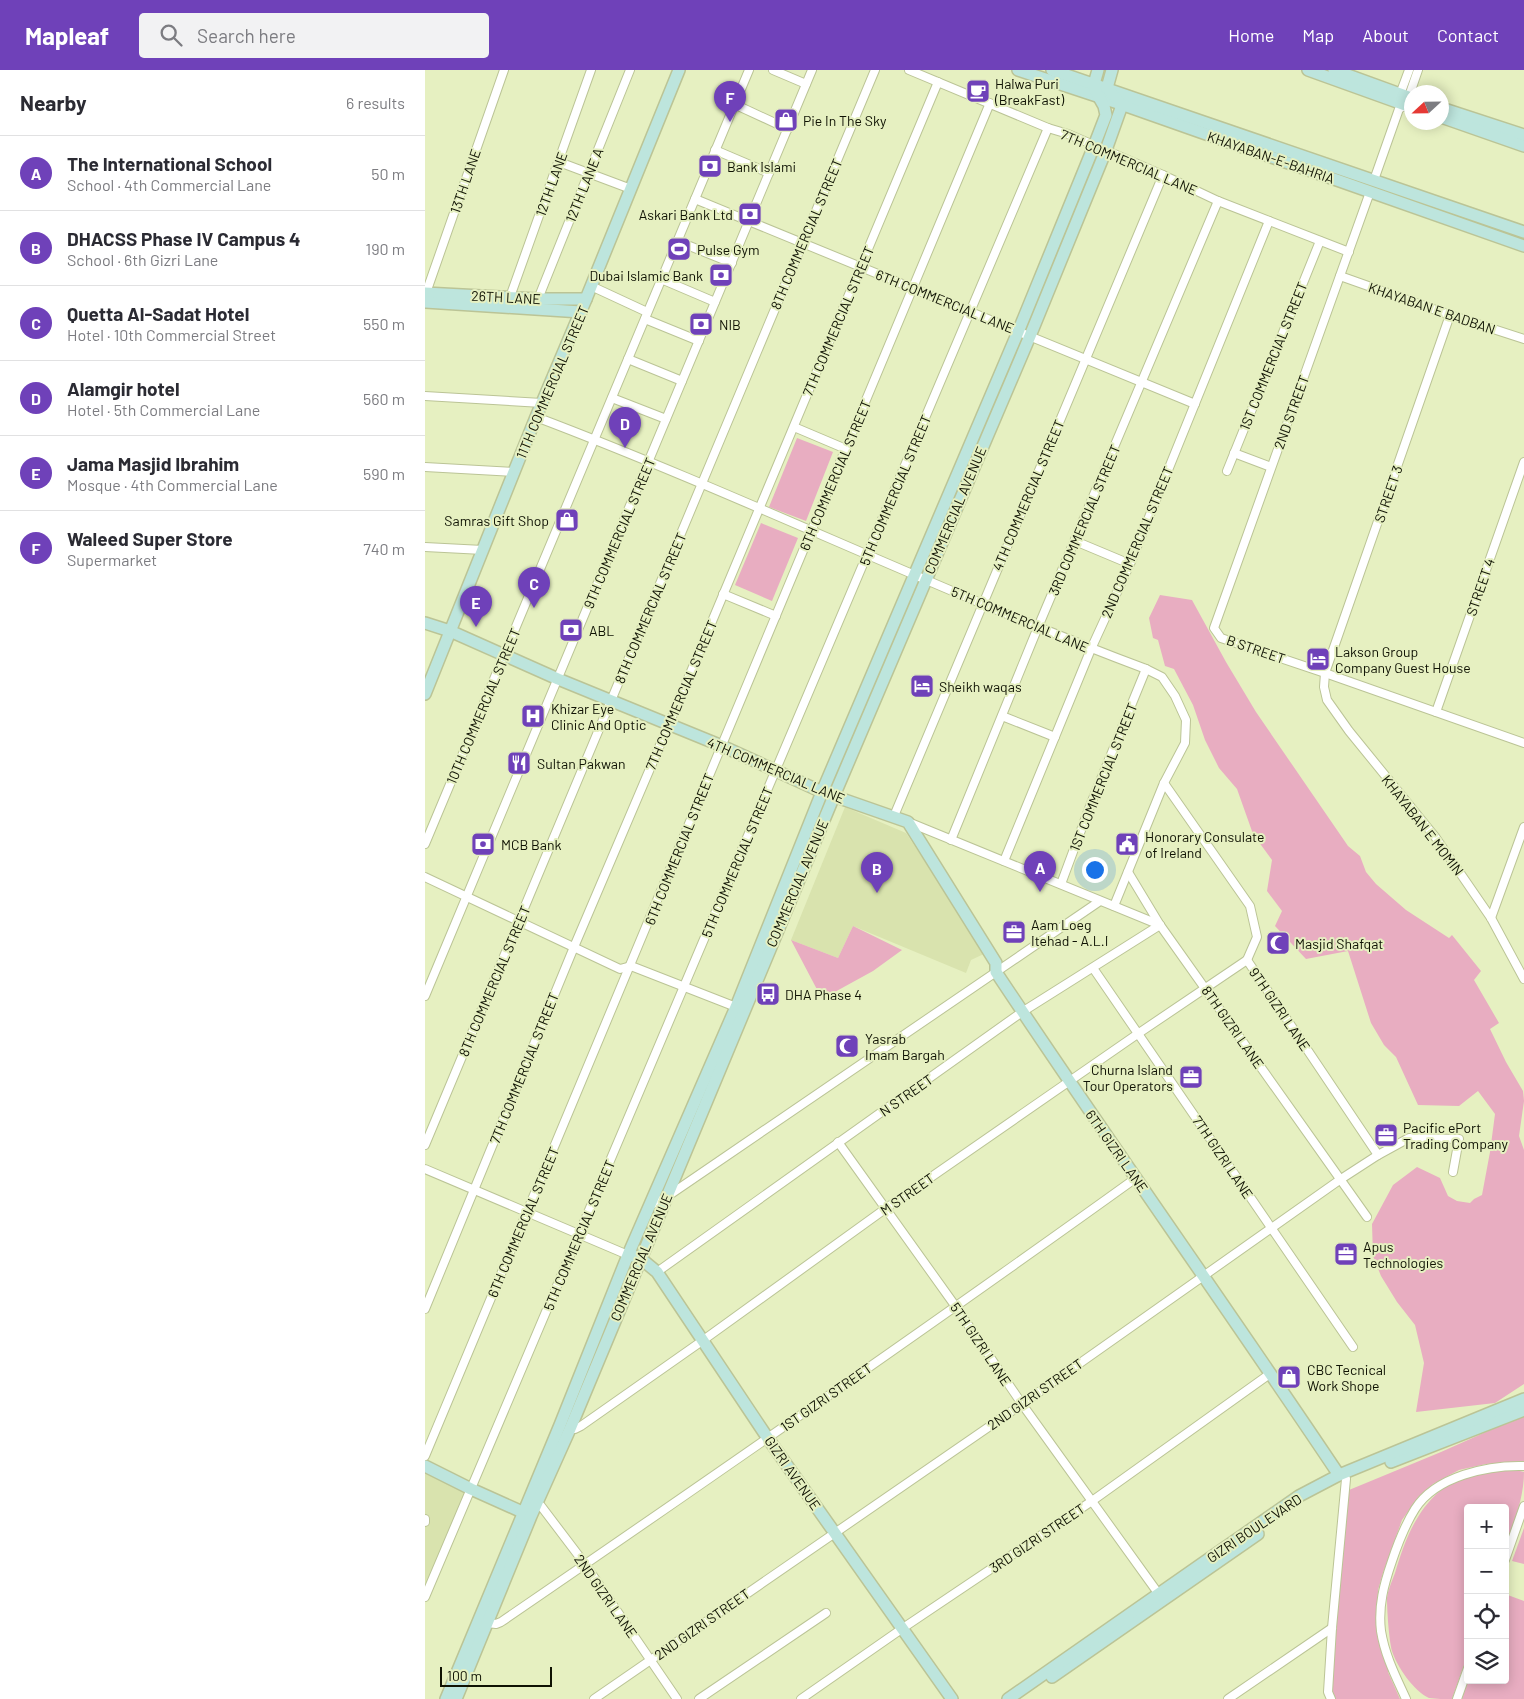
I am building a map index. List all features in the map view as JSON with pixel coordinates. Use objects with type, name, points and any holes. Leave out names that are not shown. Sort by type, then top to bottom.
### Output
[{"type":"main road","name":"11TH COMMERCIAL STREET","points":[[425,694],[429,678],[450,631],[679,70]]},
{"type":"main road","name":"KHAYABAN-E-BAHRIA","points":[[1018,70],[1121,104],[1374,180],[1524,232]]},
{"type":"main road","name":"KHAYABAN-E-BAHRIA","points":[[1052,70],[1107,88],[1370,192],[1524,246]]},
{"type":"main road","points":[[1076,78],[1097,70]]},
{"type":"main road","points":[[1094,84],[1097,70]]},
{"type":"main road","points":[[1112,70],[1107,88],[1121,104]]},
{"type":"main road","points":[[1308,70],[1322,72],[1404,102]]},
{"type":"main road","points":[[1334,70],[1404,102]]},
{"type":"main road","name":"COMMERCIAL AVENUE","points":[[533,1501],[634,1257],[665,1198],[926,580],[1024,334],[1106,115],[1094,84]]},
{"type":"main road","name":"COMMERCIAL AVENUE","points":[[446,1699],[527,1513],[570,1429],[634,1257],[651,1205],[736,1007],[822,792],[914,576],[1105,150],[1121,109],[1121,104]]},
{"type":"main road","points":[[1449,111],[1522,137]]},
{"type":"main road","points":[[1449,119],[1522,137]]},
{"type":"main road","name":"26TH LANE","points":[[425,296],[586,299]]},
{"type":"main road","points":[[425,296],[581,312]]},
{"type":"main road","name":"4TH COMMERCIAL LANE","points":[[425,623],[450,631],[558,679],[722,746],[822,792],[908,822]]},
{"type":"main road","name":"6TH GIZRI LANE","points":[[908,822],[996,963],[996,972],[1022,1012],[1342,1477]]},
{"type":"main road","name":"GIZRI AVENUE","points":[[634,1257],[657,1272],[767,1437],[952,1699]]},
{"type":"main road","name":"GIZRI BOULEVARD","points":[[1008,1699],[1299,1496],[1524,1399]]},
{"type":"main road","name":"GIZRI BOULEVARD","points":[[1021,1699],[1342,1477],[1524,1410]]},
{"type":"main road","points":[[425,1466],[471,1489],[527,1513]]},
{"type":"main road","name":"COMMERCIAL AVENUE","points":[[456,1699],[487,1623],[527,1513]]},
{"type":"street","name":"13TH LANE","points":[[425,296],[503,70]]},
{"type":"street","name":"12TH LANE","points":[[510,297],[591,70]]},
{"type":"street","name":"12TH LANE A","points":[[538,299],[630,70]]},
{"type":"street","name":"10TH COMMERCIAL STREET","points":[[425,844],[749,70]]},
{"type":"street","points":[[773,70],[807,84]]},
{"type":"street","name":"9TH COMMERCIAL STREET","points":[[425,996],[812,70]]},
{"type":"street","name":"8TH COMMERCIAL STREET","points":[[425,1145],[875,70]]},
{"type":"street","name":"7TH COMMERCIAL LANE","points":[[909,70],[1105,150],[1218,201],[1349,252]]},
{"type":"street","points":[[1407,85],[1409,70]]},
{"type":"street","points":[[1412,85],[1418,70]]},
{"type":"street","name":"7TH COMMERCIAL STREET","points":[[425,1309],[574,947],[938,82]]},
{"type":"street","name":"6TH COMMERCIAL STREET","points":[[425,1456],[991,102]]},
{"type":"street","points":[[734,104],[787,128]]},
{"type":"street","points":[[1374,180],[1404,105]]},
{"type":"street","name":"5TH COMMERCIAL STREET","points":[[425,1597],[1049,128]]},
{"type":"street","points":[[715,150],[769,173]]},
{"type":"street","points":[[559,162],[631,189]]},
{"type":"street","name":"4TH COMMERCIAL STREET","points":[[894,816],[1163,175]]},
{"type":"street","name":"2ND STREET","points":[[1216,632],[1215,622],[1370,192]]},
{"type":"street","name":"6TH COMMERCIAL LANE","points":[[695,199],[1195,404]]},
{"type":"street","name":"3RD COMMERCIAL STREET","points":[[951,840],[1038,627],[1218,201]]},
{"type":"street","name":"2ND COMMERCIAL STREET","points":[[1004,861],[1091,649],[1129,564],[1269,221]]},
{"type":"street","points":[[677,241],[731,263]]},
{"type":"street","name":"1ST COMMERCIAL STREET","points":[[1227,471],[1320,241]]},
{"type":"street","name":"KHAYABAN E BADBAN","points":[[1340,276],[1524,339]]},
{"type":"street","points":[[661,279],[715,302]]},
{"type":"street","points":[[591,286],[646,316],[699,341]]},
{"type":"street","name":"STREET 3","points":[[1325,673],[1450,315]]},
{"type":"street","points":[[628,359],[682,381]]},
{"type":"street","points":[[425,396],[542,403]]},
{"type":"street","points":[[612,398],[666,419]]},
{"type":"street","name":"5TH COMMERCIAL LANE","points":[[536,417],[702,483],[914,576],[1162,677],[1175,696],[1186,720],[1185,743],[1164,783],[1114,906]]},
{"type":"street","points":[[794,427],[846,449]]},
{"type":"street","points":[[1234,453],[1271,467]]},
{"type":"street","name":"STREET 4","points":[[1436,712],[1524,462]]},
{"type":"street","points":[[425,467],[514,472]]},
{"type":"street","points":[[1075,541],[1129,564]]},
{"type":"street","points":[[425,547],[483,550]]},
{"type":"street","points":[[723,594],[776,616]]},
{"type":"street","name":"B STREET","points":[[1216,632],[1221,638],[1436,712]]},
{"type":"street","name":"1ST COMMERCIAL STREET","points":[[1061,884],[1090,806],[1146,669]]},
{"type":"street","name":"KHAYABAN E MOMIN","points":[[1325,673],[1324,687],[1327,700],[1349,731],[1436,838],[1491,918],[1524,979]]},
{"type":"street","points":[[1436,712],[1524,743]]},
{"type":"street","points":[[1002,716],[1055,737]]},
{"type":"street","name":"9TH GIZRI LANE","points":[[1164,783],[1250,906],[1257,937],[1247,960],[1378,1155]]},
{"type":"street","name":"4TH COMMERCIAL LANE","points":[[908,822],[1161,925]]},
{"type":"street","points":[[1491,918],[1524,827]]},
{"type":"street","name":"8TH GIZRI LANE","points":[[1128,872],[1161,925],[1206,990],[1367,1216]]},
{"type":"street","points":[[425,877],[620,969],[631,966],[736,1007]]},
{"type":"street","points":[[651,1205],[665,1198],[1100,900]]},
{"type":"street","name":"N STREET","points":[[657,1272],[1022,1012],[1161,925]]},
{"type":"street","name":"M STREET","points":[[570,1429],[581,1426],[702,1342],[885,1209],[1247,960]]},
{"type":"street","name":"7TH GIZRI LANE","points":[[1093,968],[1353,1347]]},
{"type":"street","name":"2ND GIZRI STREET","points":[[594,1699],[1022,1404],[1341,1179],[1378,1155],[1409,1138],[1459,1139],[1453,1172]]},
{"type":"street","name":"5TH GIZRI LANE","points":[[838,1142],[956,1307],[1022,1404],[1158,1593]]},
{"type":"street","points":[[425,1169],[634,1257]]},
{"type":"street","name":"1ST GIZRI STREET","points":[[487,1623],[496,1624],[501,1622],[956,1307],[1136,1178]]},
{"type":"street","name":"3RD GIZRI STREET","points":[[801,1699],[1092,1501],[1271,1373]]},
{"type":"street","points":[[1413,1699],[1405,1696],[1389,1664],[1381,1632],[1380,1602],[1400,1539],[1415,1509],[1425,1496],[1457,1477],[1488,1468],[1524,1466]]},
{"type":"street","points":[[1331,1699],[1328,1692],[1342,1477]]},
{"type":"street","name":"2ND GIZRI LANE","points":[[533,1501],[541,1506],[585,1564],[677,1699]]},
{"type":"street","points":[[1509,1549],[1524,1506]]},
{"type":"street","points":[[699,1699],[827,1613]]},
{"type":"street","points":[[1228,1699],[1332,1628]]},
{"type":"street","points":[[1457,1699],[1464,1679]]},
{"type":"shaded area","points":[[797,438],[833,452],[806,521],[769,507]]},
{"type":"shaded area","points":[[761,523],[798,538],[772,601],[735,585]]},
{"type":"shaded area","points":[[1160,595],[1192,600],[1256,712],[1348,846],[1360,856],[1366,872],[1376,884],[1406,910],[1449,938],[1452,935],[1481,971],[1474,980],[1499,1023],[1490,1029],[1523,1091],[1524,1101],[1519,1136],[1524,1150],[1524,1384],[1495,1403],[1416,1412],[1424,1363],[1415,1325],[1397,1302],[1381,1276],[1373,1256],[1372,1224],[1393,1185],[1417,1167],[1440,1178],[1448,1196],[1457,1201],[1470,1203],[1482,1195],[1495,1114],[1478,1091],[1459,1106],[1418,1105],[1396,1057],[1384,1045],[1371,1023],[1348,951],[1306,959],[1275,926],[1282,911],[1267,891],[1272,860],[1253,834],[1237,789],[1219,768],[1205,740],[1193,705],[1174,669],[1165,666],[1158,640],[1153,638],[1149,618]]},
{"type":"shaded area","points":[[845,807],[906,833],[986,953],[971,960],[966,973],[853,926],[838,958],[791,940]]},
{"type":"shaded area","points":[[853,926],[902,950],[873,971],[822,999],[791,940],[838,958]]},
{"type":"shaded area","points":[[1524,1415],[1524,1462],[1486,1464],[1459,1470],[1433,1484],[1419,1496],[1402,1520],[1378,1590],[1377,1629],[1380,1632],[1392,1670],[1388,1672],[1400,1699],[1335,1699],[1332,1691],[1335,1615],[1349,1490]]},
{"type":"shaded area","points":[[1516,1470],[1524,1472],[1520,1504],[1509,1541],[1509,1504],[1464,1504],[1464,1665],[1452,1699],[1429,1698],[1423,1695],[1407,1678],[1392,1651],[1388,1625],[1387,1598],[1389,1589],[1411,1529],[1431,1499],[1448,1485],[1466,1477]]},
{"type":"shaded area","points":[[425,1472],[469,1491],[425,1590]]},
{"type":"shaded area","points":[[1524,1528],[1524,1564],[1512,1561]]},
{"type":"shaded area","points":[[1509,1595],[1524,1601],[1524,1699],[1462,1699],[1467,1684],[1509,1684]]},
{"type":"place","name":"Halwa Puri (BreakFast)","points":[[978,91]]},
{"type":"place","name":"Pie In The Sky","points":[[786,120]]},
{"type":"place","name":"Waleed Super Store","points":[[730,122]]},
{"type":"place","name":"Bank Islami","points":[[710,166]]},
{"type":"place","name":"Askari Bank Ltd","points":[[750,214]]},
{"type":"place","name":"Pulse Gym","points":[[679,249]]},
{"type":"place","name":"Dubai Islamic Bank","points":[[721,275]]},
{"type":"place","name":"NIB","points":[[701,324]]},
{"type":"place","name":"Alamgir hotel","points":[[625,448]]},
{"type":"place","name":"Samras Gift Shop","points":[[567,520]]},
{"type":"place","name":"Quetta Al-Sadat Hotel","points":[[534,608]]},
{"type":"place","name":"Jama Masjid Ibrahim","points":[[476,627]]},
{"type":"place","name":"ABL","points":[[571,630]]},
{"type":"place","name":"Lakson Group Company Guest House","points":[[1318,659]]},
{"type":"place","name":"Sheikh waqas","points":[[922,686]]},
{"type":"place","name":"Khizar Eye Clinic And Optic","points":[[533,716]]},
{"type":"place","name":"Sultan Pakwan","points":[[519,763]]},
{"type":"place","name":"MCB Bank","points":[[483,844]]},
{"type":"place","name":"Honorary Consulate of Ireland","points":[[1127,844]]},
{"type":"place","name":"The International School","points":[[1040,892]]},
{"type":"place","name":"DHACSS Phase IV Campus 4","points":[[877,893]]},
{"type":"place","name":"Aam Loeg Itehad - A.L.I","points":[[1014,932]]},
{"type":"place","name":"Masjid Shafqat","points":[[1278,943]]},
{"type":"place","name":"DHA Phase 4","points":[[768,994]]},
{"type":"place","name":"Yasrab Imam Bargah","points":[[847,1046]]},
{"type":"place","name":"Churna Island Tour Operators","points":[[1191,1077]]},
{"type":"place","name":"Pacific ePort Trading Company","points":[[1386,1135]]},
{"type":"place","name":"Apus Technologies","points":[[1346,1254]]},
{"type":"place","name":"CBC Tecnical Work Shope","points":[[1289,1377]]}]
